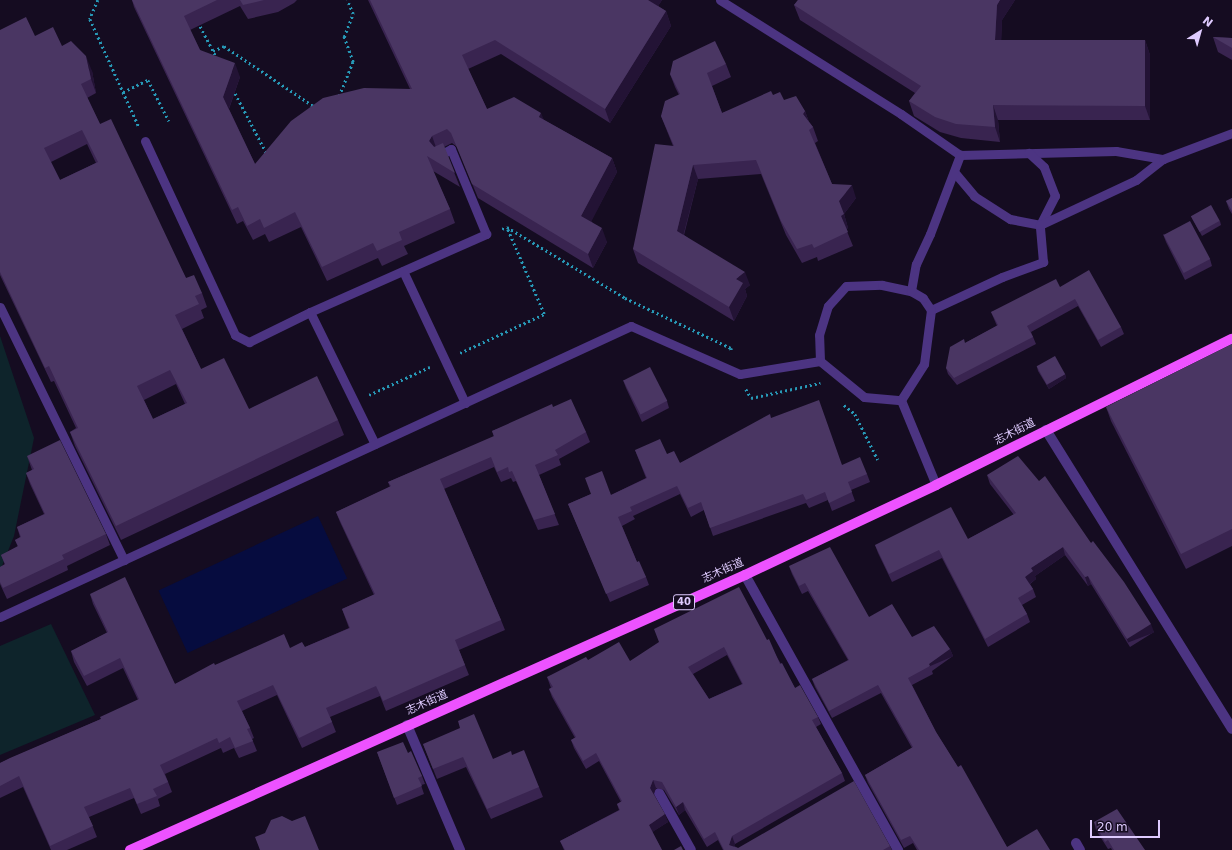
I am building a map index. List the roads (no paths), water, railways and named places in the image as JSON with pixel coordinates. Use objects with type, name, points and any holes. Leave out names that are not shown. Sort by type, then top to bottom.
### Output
[{"type":"main road","name":"志木街道","points":[[130,850],[745,575],[936,485],[1232,339]]},
{"type":"street","points":[[1046,430],[1232,730]]},
{"type":"street","points":[[745,575],[855,783],[898,850]]},
{"type":"street","points":[[407,725],[460,850]]},
{"type":"street","points":[[659,794],[691,850]]},
{"type":"lane","points":[[720,0],[901,114],[960,155],[1116,151],[1163,160]]},
{"type":"lane","points":[[955,173],[974,196],[1010,219],[1040,225],[1136,180],[1163,160],[1232,133]]},
{"type":"lane","points":[[145,141],[234,335],[249,342],[310,312],[486,234],[451,149],[440,155]]},
{"type":"lane","points":[[931,310],[1002,277],[1043,262],[1040,225],[1055,196],[1044,167],[1029,153]]},
{"type":"lane","points":[[911,291],[916,264],[955,173],[960,155]]},
{"type":"lane","points":[[403,271],[465,403]]},
{"type":"lane","points":[[882,285],[911,291],[923,298],[931,310],[924,364],[900,400],[864,397],[820,361],[819,335],[828,306],[846,286],[882,285]]},
{"type":"lane","points":[[0,307],[124,560]]},
{"type":"lane","points":[[310,312],[375,444]]},
{"type":"lane","points":[[0,617],[631,326],[740,374],[820,361]]},
{"type":"lane","points":[[900,400],[936,485]]}]
